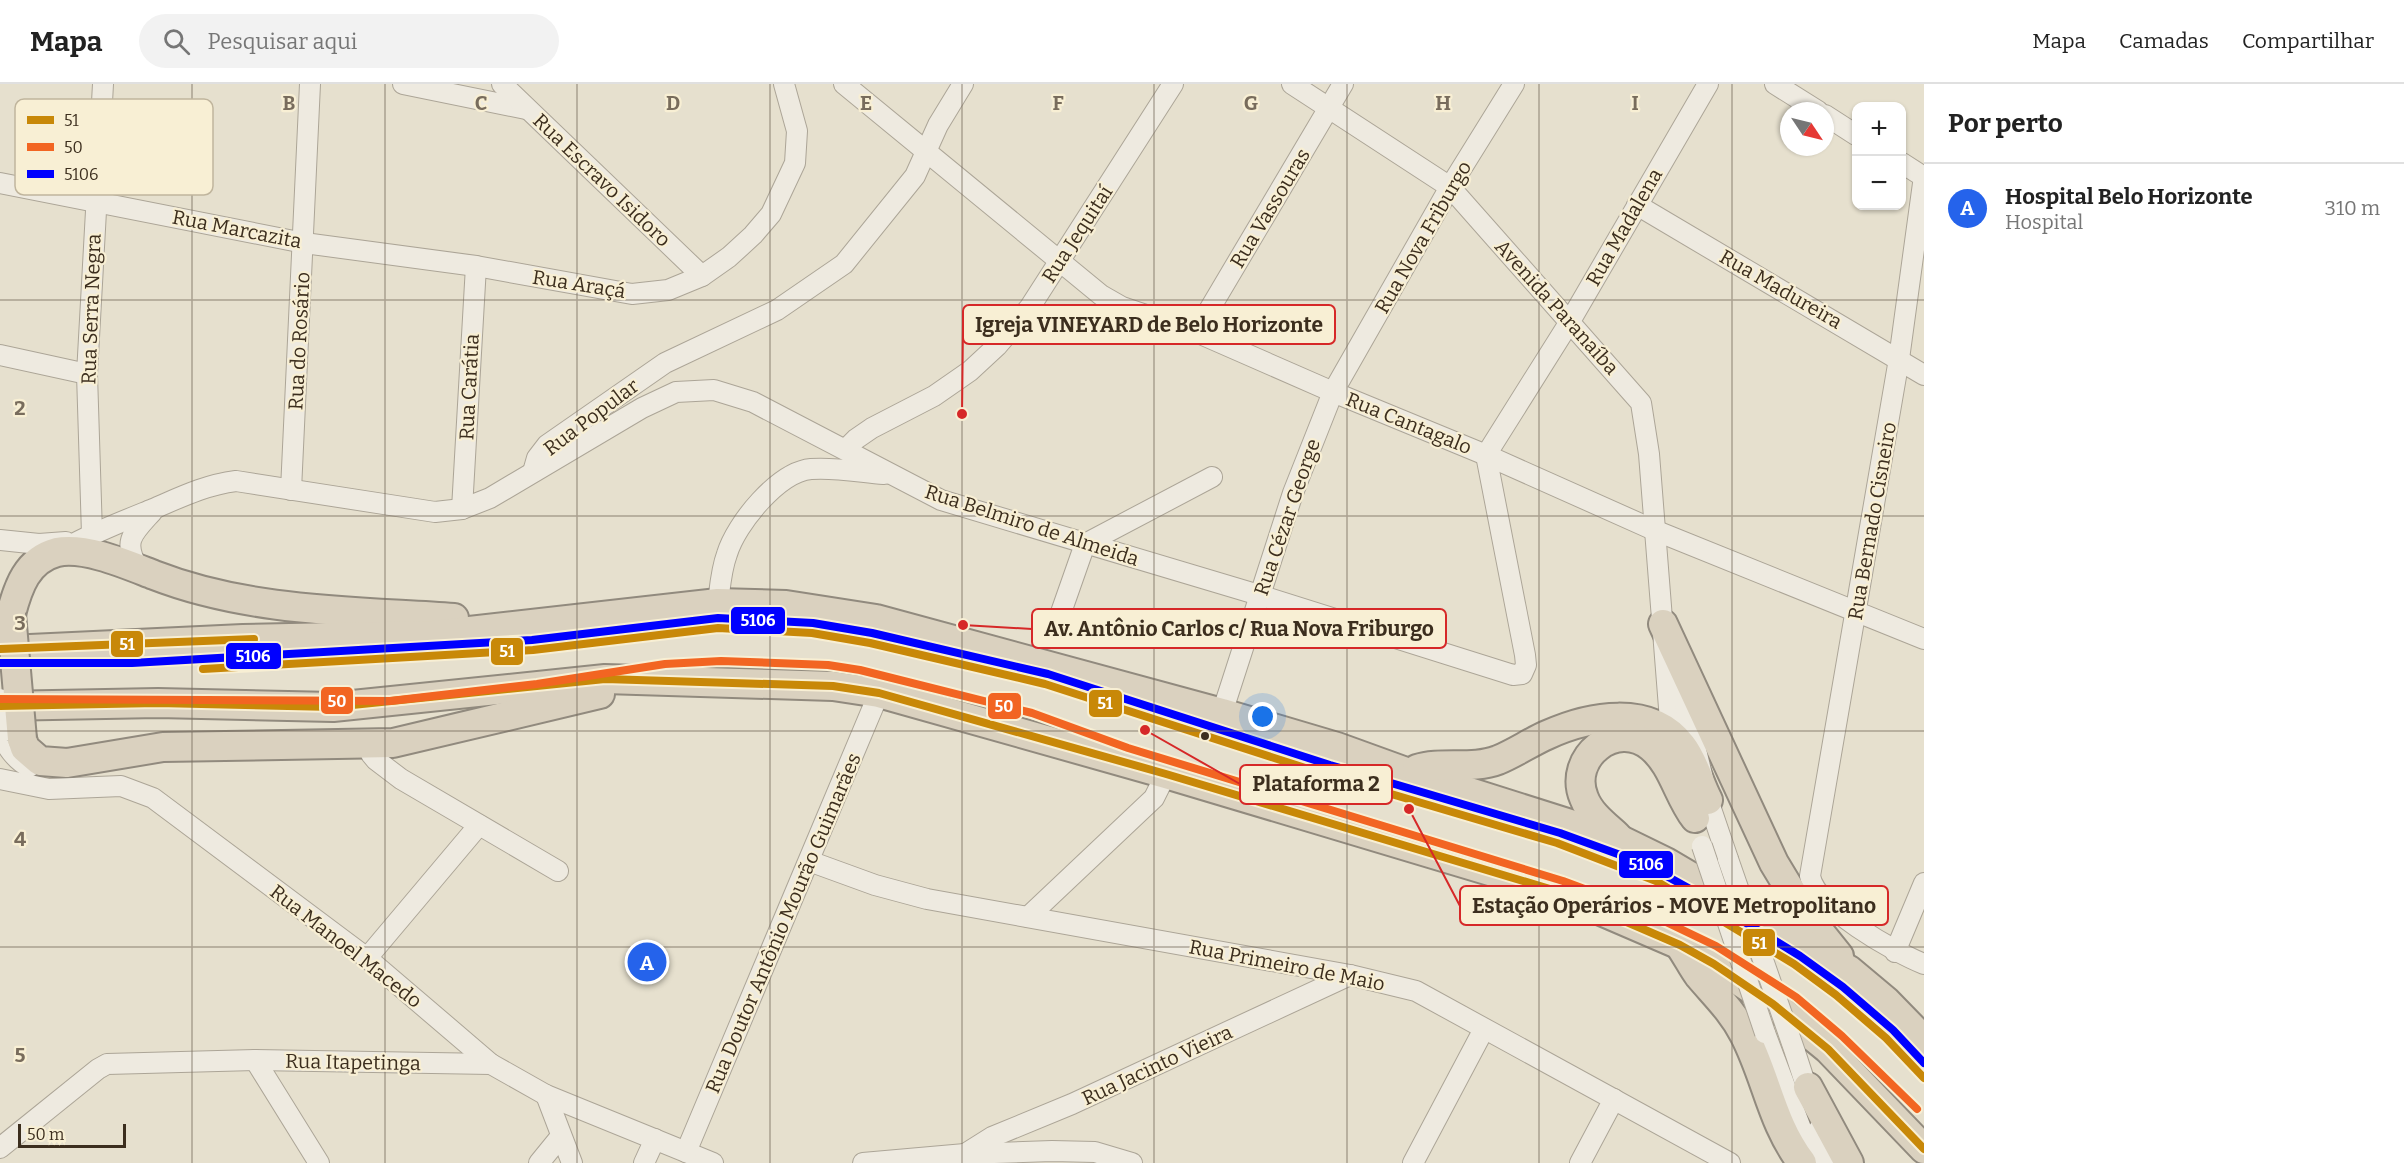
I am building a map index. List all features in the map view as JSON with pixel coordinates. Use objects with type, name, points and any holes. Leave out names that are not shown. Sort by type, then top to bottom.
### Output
[{"type":"highway","points":[[5,732],[11,614],[20,584],[30,567],[67,543],[87,553],[205,592],[250,602],[531,624]]},
{"type":"highway","points":[[0,649],[243,639],[434,635],[718,603],[786,605],[876,619],[1222,713],[1337,747],[1406,772],[1621,840],[1666,862],[1850,970],[1886,1001],[1924,1040]]},
{"type":"highway","points":[[1663,624],[1774,863],[1803,911],[1850,970]]},
{"type":"highway","points":[[5,732],[158,703],[333,707],[605,679],[668,683],[720,682],[833,686],[879,693],[1166,774],[1550,889],[1680,945],[1714,964],[1773,1004],[1828,1049],[1924,1149]]},
{"type":"highway","points":[[5,732],[40,761],[67,763],[163,747],[393,743],[595,695],[668,683]]},
{"type":"highway","points":[[1406,772],[1428,765],[1466,766],[1497,760],[1576,722],[1617,717],[1642,720],[1654,723],[1671,733],[1685,749],[1701,809]]},
{"type":"highway","points":[[1621,840],[1591,812],[1580,787],[1583,768],[1590,756],[1604,741],[1611,738],[1631,738],[1650,746],[1664,763],[1682,800],[1701,809]]},
{"type":"highway","points":[[1680,945],[1698,974],[1737,1020],[1753,1054],[1781,1131],[1802,1163]]},
{"type":"highway","points":[[1855,1076],[1894,1143],[1911,1163]]},
{"type":"highway","points":[[1808,1088],[1849,1163]]},
{"type":"street","name":"Rua Serra Negra","points":[[102,99],[103,84]]},
{"type":"street","name":"Rua do Rosário","points":[[291,490],[310,84]]},
{"type":"street","points":[[403,84],[526,109]]},
{"type":"street","name":"Rua Escravo Isidoro","points":[[502,84],[702,276]]},
{"type":"street","name":"Rua Araçá","points":[[476,266],[632,294],[668,290],[702,276],[729,257],[753,235],[771,213],[784,189],[795,163],[797,131],[784,84]]},
{"type":"street","name":"Rua Cantagalo","points":[[844,84],[1101,296],[1122,307],[1196,332],[1486,455],[1654,530],[1857,610],[1924,639]]},
{"type":"street","points":[[928,151],[938,125],[963,84]]},
{"type":"street","name":"Rua Jequitaí","points":[[846,449],[872,428],[934,396],[970,371],[998,346],[1030,307],[1173,84]]},
{"type":"street","name":"Avenida Paranaíba","points":[[1292,84],[1450,187],[1641,403],[1650,454],[1671,733]]},
{"type":"street","name":"Rua Vassouras","points":[[1196,332],[1343,84]]},
{"type":"street","name":"Rua Nova Friburgo","points":[[1334,392],[1450,187],[1514,84]]},
{"type":"street","name":"Rua Madalena","points":[[1486,455],[1569,323],[1707,84]]},
{"type":"street","points":[[1775,84],[1804,102]]},
{"type":"street","points":[[1834,121],[1852,132]]},
{"type":"street","name":"Rua Popular","points":[[0,540],[67,543],[158,507],[189,492],[236,481],[435,512],[462,508],[490,498],[533,472],[537,458],[547,445],[664,363],[777,310],[844,264],[915,176],[928,151]]},
{"type":"street","points":[[1906,166],[1924,177]]},
{"type":"street","name":"Rua Bernado Cisneiro","points":[[1895,952],[1818,895],[1812,886],[1810,865],[1857,610],[1899,359],[1924,177]]},
{"type":"street","name":"Rua Marcazita","points":[[0,183],[15,186]]},
{"type":"street","name":"Rua Marcazita","points":[[64,195],[304,243],[476,266]]},
{"type":"street","name":"Rua Serra Negra","points":[[67,543],[87,374],[96,195]]},
{"type":"street","name":"Rua Madureira","points":[[1637,205],[1924,375]]},
{"type":"street","name":"Rua Carátia","points":[[462,508],[476,266]]},
{"type":"street","points":[[0,355],[87,374]]},
{"type":"street","name":"Rua Belmiro de Almeida","points":[[533,472],[642,408],[676,392],[714,390],[753,402],[941,500],[1259,595],[1513,675],[1522,674],[1526,665],[1525,656],[1486,455]]},
{"type":"street","name":"Rua Cézar George","points":[[1222,713],[1293,493],[1334,392]]},
{"type":"street","points":[[718,603],[727,552],[738,531],[769,492],[788,477],[809,469],[890,474]]},
{"type":"street","points":[[1052,638],[1084,544],[1212,477]]},
{"type":"street","name":"Rua Popular","points":[[138,568],[129,552],[131,539],[137,529],[158,507]]},
{"type":"street","name":"Avenida Paranaíba","points":[[1663,624],[1687,705],[1701,809],[1702,846],[1764,1033],[1814,1163]]},
{"type":"street","points":[[1642,720],[1652,712],[1659,701],[1666,672]]},
{"type":"street","name":"Rua Doutor Antônio Mourão Guimarães","points":[[686,1152],[879,693]]},
{"type":"street","points":[[0,699],[5,732]]},
{"type":"street","name":"Rua Manoel Macedo","points":[[5,732],[19,761],[45,774],[85,772],[120,778],[152,790],[197,832]]},
{"type":"street","points":[[368,744],[376,760],[401,779],[558,871]]},
{"type":"street","points":[[1028,917],[1154,798],[1166,774]]},
{"type":"street","name":"Rua Manoel Macedo","points":[[0,779],[49,789],[121,786],[153,798],[367,958],[491,1064]]},
{"type":"street","name":"Avenida Paranaíba","points":[[1701,809],[1728,859],[1832,1163]]},
{"type":"street","points":[[367,958],[478,825]]},
{"type":"street","name":"Rua Primeiro de Maio","points":[[808,861],[875,885],[927,899],[1350,975],[1416,991],[1730,1163]]},
{"type":"street","points":[[1924,883],[1895,952],[1924,964]]},
{"type":"street","name":"Rua Jacinto Vieira","points":[[965,1154],[992,1137],[1072,1104],[1350,975]]},
{"type":"street","points":[[1413,1163],[1484,1029]]},
{"type":"street","points":[[255,1060],[319,1163]]},
{"type":"street","name":"Rua Itapetinga","points":[[0,1148],[107,1064],[255,1060],[491,1064],[546,1095],[713,1163]]},
{"type":"street","points":[[546,1095],[572,1163]]},
{"type":"street","points":[[1580,1163],[1614,1099]]},
{"type":"street","points":[[539,1163],[561,1136]]},
{"type":"street","points":[[644,1163],[655,1139]]},
{"type":"street","points":[[863,1163],[965,1154],[1052,1150],[1095,1152],[1132,1163]]},
{"type":"transit line","name":"5106","points":[[0,663],[132,663],[532,640],[718,618],[813,623],[872,633],[1048,674],[1330,765],[1560,833],[1645,864],[1800,956],[1843,987],[1893,1030],[1924,1063]]},
{"type":"transit line","name":"51","points":[[203,669],[533,650],[718,628],[812,633],[870,643],[1045,684],[1327,775],[1557,843],[1656,881],[1794,964],[1836,995],[1886,1038],[1924,1078]]},
{"type":"transit line","name":"51","points":[[0,649],[254,639]]},
{"type":"transit line","name":"50","points":[[0,699],[390,701],[537,684],[665,664],[721,661],[828,665],[860,670],[1032,713],[1128,748],[1563,881],[1641,910],[1716,946],[1796,997],[1842,1036],[1917,1109]]},
{"type":"transit line","name":"51","points":[[0,706],[158,703],[333,707],[605,679],[833,686],[879,693],[1166,774],[1550,889],[1680,945],[1714,964],[1773,1004],[1828,1049],[1924,1149]]},
{"type":"place","name":"Igreja VINEYARD de Belo Horizonte","points":[[962,414]]},
{"type":"place","name":"Av. Antônio Carlos c/ Rua Nova Friburgo","points":[[963,625]]},
{"type":"place","name":"Plataforma 2","points":[[1145,730]]},
{"type":"place","name":"Estação Operários - MOVE Metropolitano","points":[[1409,809]]},
{"type":"place","name":"Hospital Belo Horizonte","points":[[647,962]]}]
